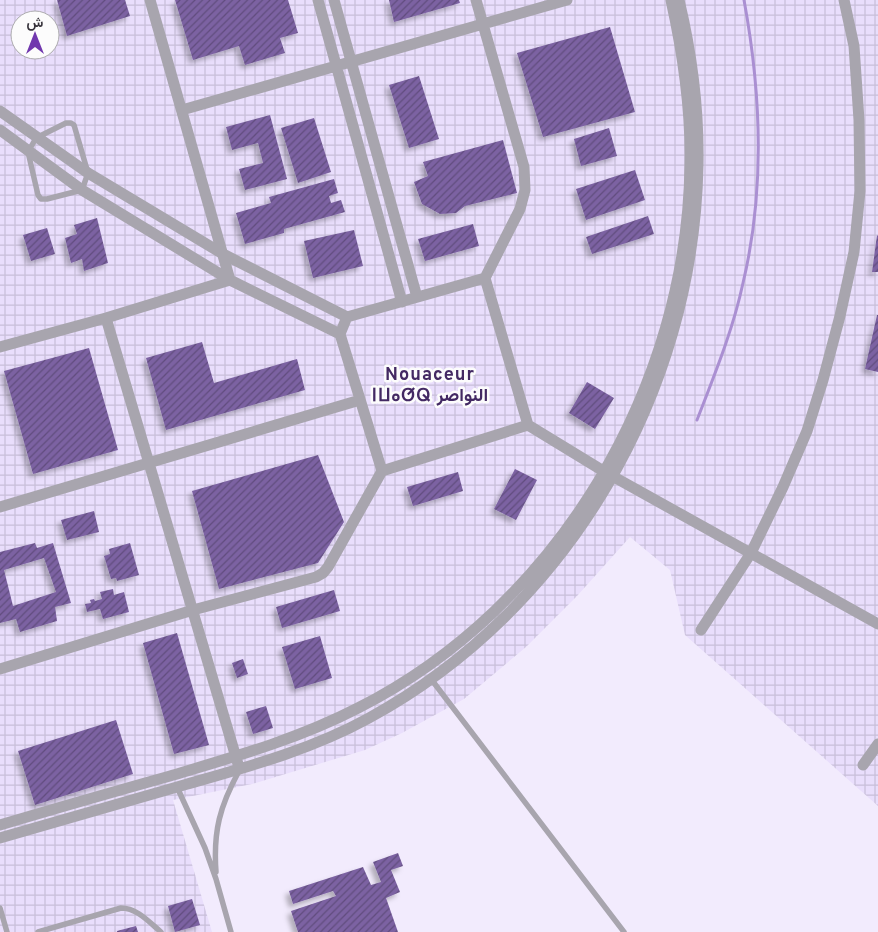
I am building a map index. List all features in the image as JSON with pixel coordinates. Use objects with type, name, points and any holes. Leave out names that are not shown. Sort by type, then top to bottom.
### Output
[{"type":"street","points":[[150,0],[230,280]]},
{"type":"street","points":[[318,0],[402,302]]},
{"type":"street","points":[[334,0],[416,298]]},
{"type":"street","points":[[476,0],[524,167],[525,190],[520,210],[484,278],[528,425],[609,474],[878,624]]},
{"type":"street","points":[[182,110],[567,0]]},
{"type":"street","points":[[671,0],[688,96],[694,163]]},
{"type":"street","points":[[1,836],[283,756],[326,739],[376,714],[431,679],[481,641],[545,575],[573,539],[602,496],[609,474],[651,374],[684,270],[695,217],[696,96],[679,0]]},
{"type":"street","points":[[701,630],[751,554],[783,487],[806,431],[823,380],[854,252],[860,191],[859,120],[854,46],[844,0]]},
{"type":"street","points":[[0,111],[88,173],[223,254],[347,317],[484,278]]},
{"type":"street","points":[[0,130],[82,190],[230,280],[340,334]]},
{"type":"street","points":[[0,347],[106,318],[230,280]]},
{"type":"street","points":[[347,317],[340,334],[382,471]]},
{"type":"street","points":[[106,318],[239,769]]},
{"type":"street","points":[[0,507],[360,400]]},
{"type":"street","points":[[0,669],[193,610],[316,577],[328,567],[382,471],[528,425]]},
{"type":"street","points":[[0,825],[236,757],[287,740],[353,711],[400,684],[437,659],[472,631],[505,600],[536,567],[609,474]]},
{"type":"street","points":[[862,765],[878,744]]},
{"type":"street","points":[[171,776],[177,787]]},
{"type":"lane","points":[[66,123],[73,124],[88,173],[82,190],[41,199],[38,195],[28,152],[36,138],[66,123]]},
{"type":"lane","points":[[431,679],[624,932]]},
{"type":"lane","points":[[216,879],[214,851],[218,822],[226,795],[239,769]]},
{"type":"lane","points":[[177,787],[192,817],[216,879],[232,932]]},
{"type":"lane","points":[[0,908],[7,932]]},
{"type":"lane","points":[[38,932],[121,908],[128,908],[138,913],[161,932]]},
{"type":"shaded area","points":[[0,0],[878,0],[878,806],[685,635],[670,570],[630,537],[577,596],[526,647],[464,699],[402,733],[365,750],[252,784],[173,800],[212,932],[0,932]]},
{"type":"building","points":[[57,0],[125,0],[130,16],[67,36]]},
{"type":"building","points":[[175,0],[288,0],[298,33],[280,38],[285,53],[245,65],[239,46],[193,60]]},
{"type":"building","points":[[389,0],[459,0],[460,3],[394,22]]},
{"type":"building","points":[[610,27],[635,112],[543,137],[517,53]]},
{"type":"building","points":[[419,76],[439,139],[409,148],[389,85]]},
{"type":"building","points":[[270,115],[287,179],[245,190],[239,169],[263,163],[258,143],[232,150],[226,127]]},
{"type":"building","points":[[314,118],[331,172],[298,183],[281,128]]},
{"type":"building","points":[[609,128],[617,156],[581,166],[574,139]]},
{"type":"building","points":[[503,140],[517,193],[465,206],[456,213],[440,214],[422,204],[414,182],[428,176],[423,162]]},
{"type":"building","points":[[635,170],[645,200],[586,220],[576,189]]},
{"type":"building","points":[[334,179],[338,193],[329,196],[331,203],[341,200],[345,212],[284,229],[284,233],[245,244],[236,213],[271,203],[269,197]]},
{"type":"building","points":[[648,216],[654,234],[592,254],[586,237]]},
{"type":"building","points":[[97,218],[108,263],[84,271],[82,259],[71,263],[65,238],[77,234],[74,225]]},
{"type":"building","points":[[473,224],[479,246],[425,261],[418,239]]},
{"type":"building","points":[[47,228],[55,254],[31,261],[23,235]]},
{"type":"building","points":[[354,230],[363,266],[313,278],[304,241]]},
{"type":"building","points":[[877,235],[878,272],[872,272]]},
{"type":"building","points":[[878,315],[878,372],[865,369]]},
{"type":"building","points":[[202,342],[214,383],[297,359],[305,390],[166,430],[146,358]]},
{"type":"building","points":[[89,348],[118,450],[33,474],[4,371]]},
{"type":"building","points":[[587,382],[614,398],[595,429],[569,413]]},
{"type":"building","points":[[318,455],[344,522],[318,563],[219,589],[192,491]]},
{"type":"building","points":[[515,469],[537,480],[516,520],[494,509]]},
{"type":"building","points":[[458,472],[463,491],[413,506],[407,487]]},
{"type":"building","points":[[94,511],[99,532],[67,540],[61,520]]},
{"type":"building","points":[[35,543],[37,548],[53,543],[71,603],[55,607],[57,621],[20,632],[16,619],[0,623],[0,552]],"holes":[[[44,558],[56,592],[13,606],[4,570]]]},
{"type":"building","points":[[130,543],[139,575],[117,581],[116,578],[111,579],[104,556],[110,554],[109,549]]},
{"type":"building","points":[[113,589],[114,595],[124,592],[129,612],[103,619],[100,609],[87,612],[85,604],[91,603],[90,600],[102,599],[100,592]]},
{"type":"building","points":[[334,590],[340,611],[282,628],[276,607]]},
{"type":"building","points":[[177,633],[209,745],[174,754],[143,643]]},
{"type":"building","points":[[320,636],[332,678],[295,689],[282,647]]},
{"type":"building","points":[[243,659],[248,674],[237,678],[232,663]]},
{"type":"building","points":[[266,706],[273,728],[253,734],[246,712]]},
{"type":"building","points":[[116,720],[133,774],[35,805],[18,751]]},
{"type":"building","points":[[398,853],[403,866],[391,870],[400,892],[386,898],[398,932],[298,932],[291,911],[336,896],[333,891],[293,904],[289,891],[363,867],[371,885],[381,882],[373,862]]},
{"type":"building","points":[[192,899],[200,925],[175,932],[168,906]]},
{"type":"building","points":[[136,926],[138,932],[117,932],[117,931]]},
{"type":"waterway","points":[[697,420],[723,353],[734,318],[743,283],[755,213],[758,142],[757,106],[750,35],[744,0]]},
{"type":"district","name":"Nouaceur ⵏⵡⴰⵚⵕ النواصر","points":[[430,385]]}]
